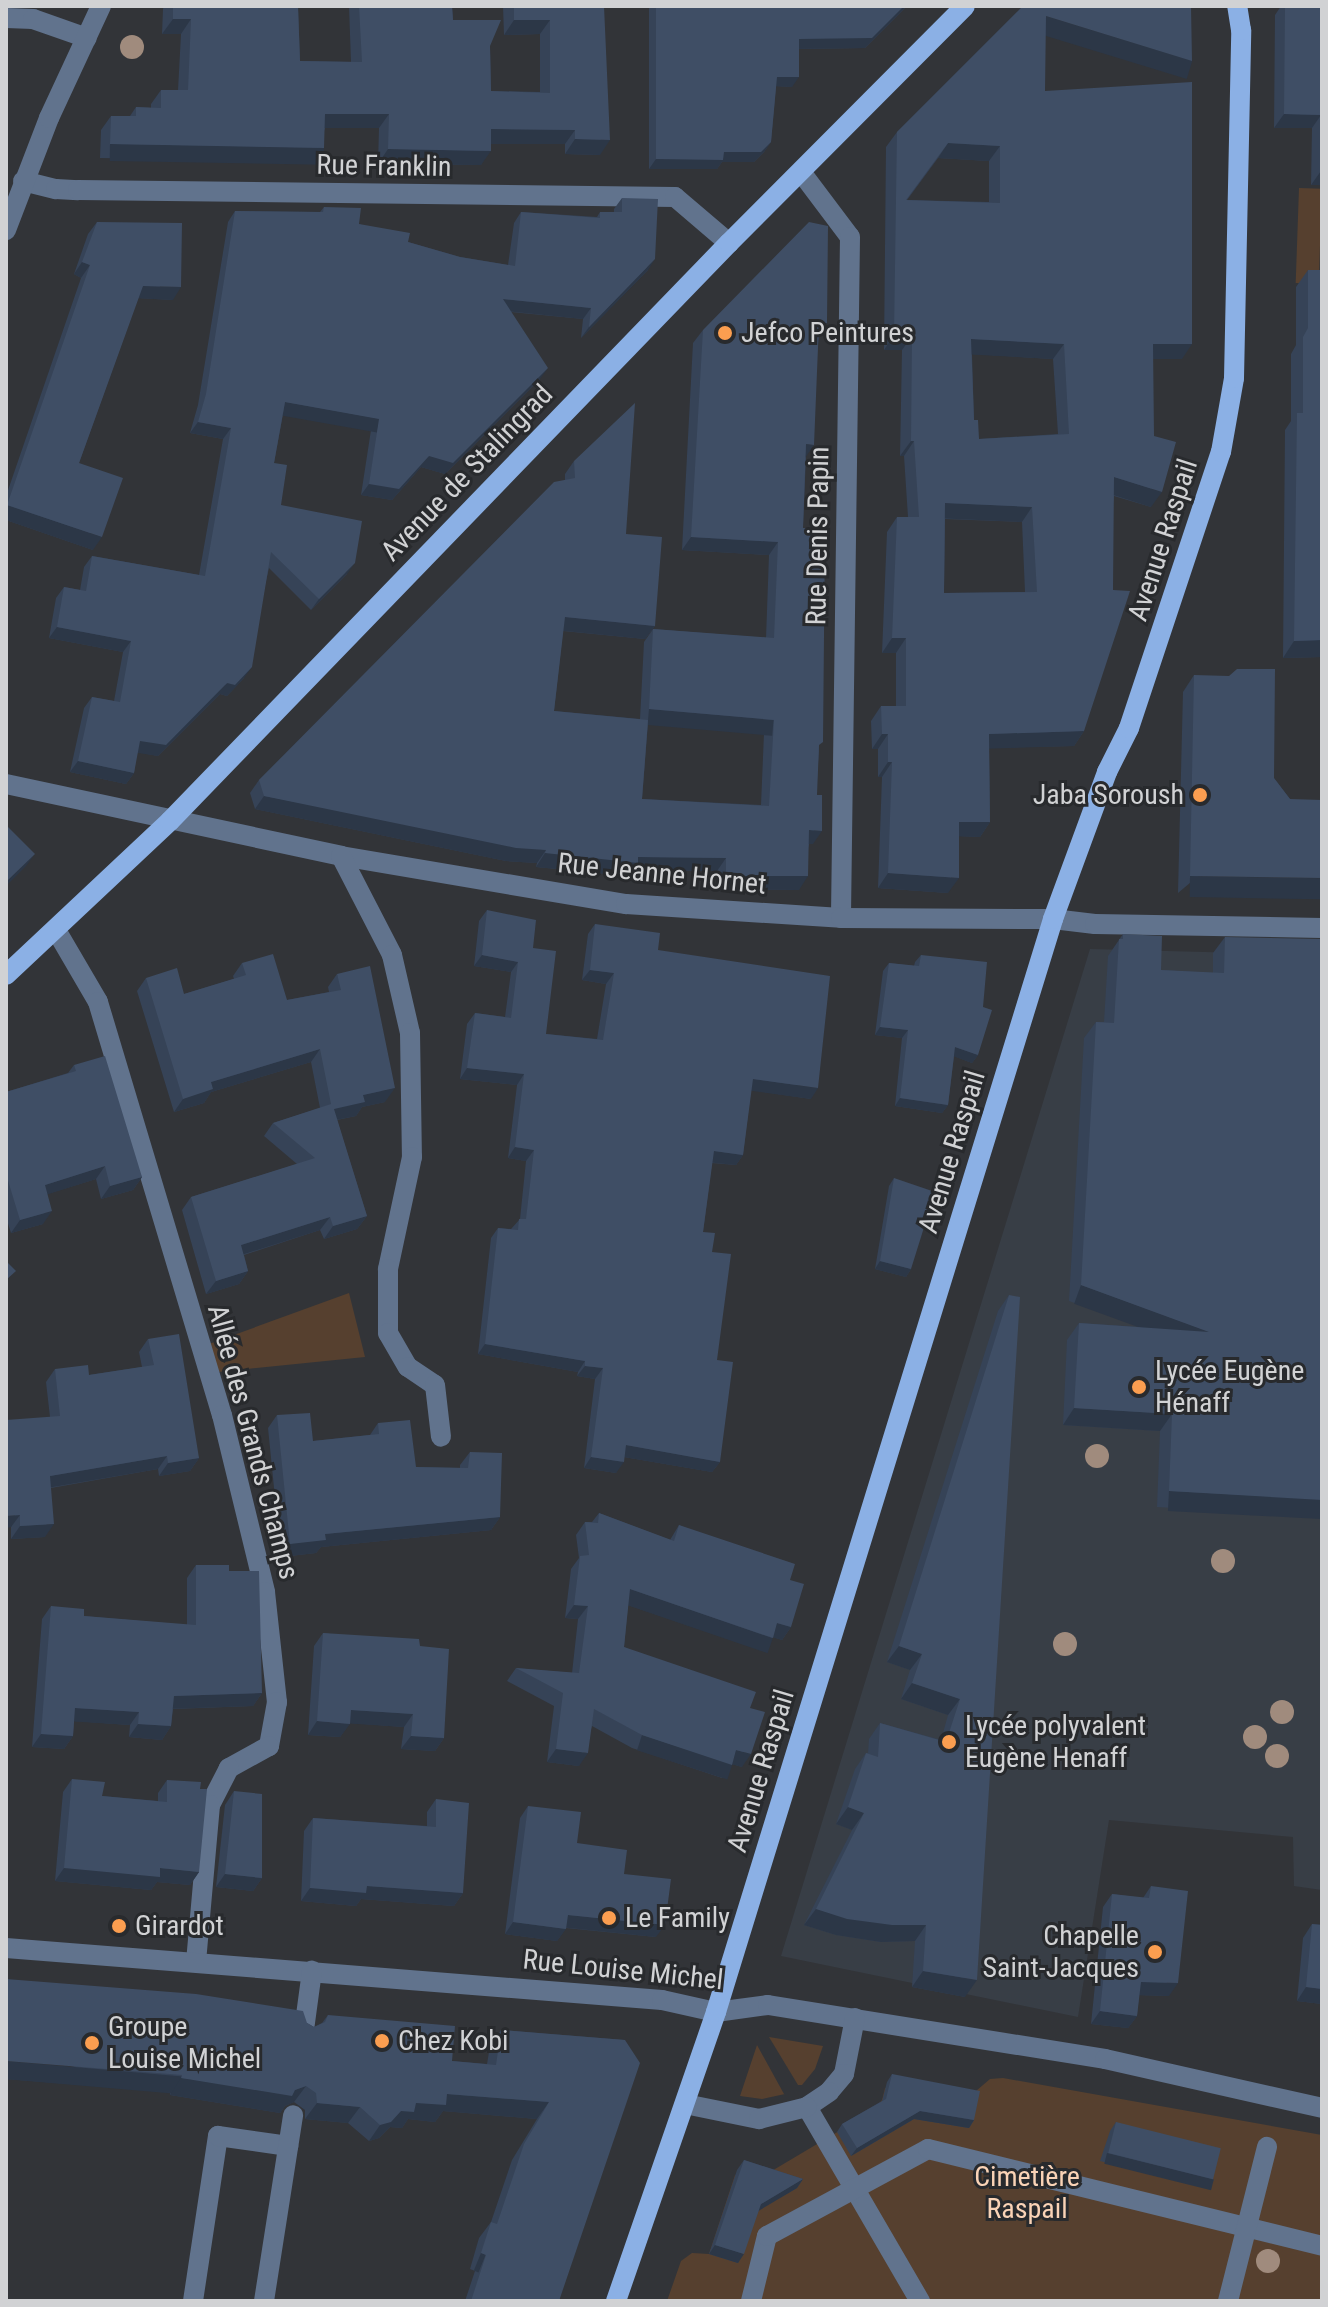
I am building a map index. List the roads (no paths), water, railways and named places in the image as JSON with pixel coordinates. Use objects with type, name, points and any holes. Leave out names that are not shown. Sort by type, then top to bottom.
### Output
[{"type":"main road","name":"Avenue de Stalingrad","points":[[6,975],[170,821],[729,243],[965,6]]},
{"type":"main road","name":"Avenue Raspail","points":[[616,2301],[716,2012],[1053,919],[1107,772],[1129,728],[1207,498],[1226,426],[1234,378],[1241,30],[1237,6]]},
{"type":"street","points":[[6,230],[23,181],[101,6]]},
{"type":"street","points":[[6,18],[33,19],[87,38]]},
{"type":"street","name":"Rue Denis Papin","points":[[801,172],[850,237],[841,918]]},
{"type":"street","name":"Rue Franklin","points":[[23,181],[56,189],[78,190],[675,197],[729,243]]},
{"type":"street","name":"Rue Jeanne Hornet","points":[[6,784],[341,856],[626,904],[841,918],[1053,919],[1095,924],[1322,928]]},
{"type":"street","points":[[341,856],[392,955],[410,1033],[412,1157],[388,1269],[388,1333],[408,1367],[435,1385],[441,1437]]},
{"type":"street","name":"Allée des Grands Champs","points":[[56,930],[98,1002],[222,1415],[265,1592],[277,1702],[269,1746],[229,1768],[210,1805],[196,1962]]},
{"type":"street","name":"Rue Louise Michel","points":[[6,1948],[662,2000],[716,2012],[768,2005],[1105,2059],[1322,2108]]},
{"type":"street","points":[[304,2030],[312,1971]]},
{"type":"street","points":[[685,2104],[759,2119],[807,2107],[829,2092],[844,2074],[855,2018]]},
{"type":"street","points":[[807,2107],[920,2301]]},
{"type":"street","points":[[264,2301],[293,2115]]},
{"type":"street","points":[[193,2301],[218,2136],[288,2146]]},
{"type":"street","points":[[1228,2301],[1267,2147]]},
{"type":"street","points":[[751,2301],[767,2236],[928,2149],[1322,2246]]},
{"type":"place","name":"Jefco Peintures","points":[[725,333]]},
{"type":"place","name":"Jaba Soroush","points":[[1200,795]]},
{"type":"place","name":"Lycée Eugène Hénaff","points":[[1139,1387]]},
{"type":"place","name":"Lycée polyvalent Eugène Henaff","points":[[949,1742]]},
{"type":"place","name":"Le Family","points":[[609,1918]]},
{"type":"place","name":"Girardot","points":[[119,1926]]},
{"type":"place","name":"Chapelle Saint-Jacques","points":[[1155,1952]]},
{"type":"place","name":"Chez Kobi","points":[[382,2041]]},
{"type":"place","name":"Groupe Louise Michel","points":[[92,2043]]},
{"type":"park label","name":"Cimetière Raspail","points":[[1027,2193]]}]
